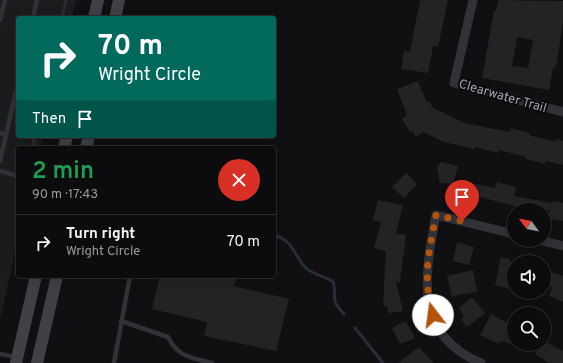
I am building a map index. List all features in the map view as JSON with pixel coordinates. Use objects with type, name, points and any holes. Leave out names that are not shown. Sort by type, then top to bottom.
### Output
[{"type":"main road","points":[[94,16],[98,0]]},
{"type":"main road","points":[[115,16],[119,0]]},
{"type":"main road","points":[[17,360],[36,278]]},
{"type":"main road","points":[[37,363],[57,278]]},
{"type":"street","name":"Clearwater Trail","points":[[473,0],[454,83],[563,112]]},
{"type":"street","points":[[481,363],[469,358],[452,345],[443,334],[433,315],[426,283],[426,266],[436,215],[507,232]]},
{"type":"street","points":[[551,243],[563,246]]},
{"type":"lane","points":[[0,20],[5,0]]},
{"type":"lane","points":[[33,16],[37,0]]},
{"type":"lane","points":[[0,161],[16,91]]},
{"type":"lane","points":[[0,133],[6,135]]},
{"type":"lane","points":[[0,170],[16,175]]},
{"type":"lane","points":[[114,363],[130,278]]},
{"type":"lane","points":[[121,321],[168,337],[173,347],[181,355],[212,363]]},
{"type":"lane","points":[[0,354],[17,360]]},
{"type":"shaded area","points":[[0,0],[76,0],[72,16],[16,16],[16,138],[42,138],[40,146],[16,146],[16,250],[0,319]]},
{"type":"building","points":[[420,0],[448,0],[438,47],[433,46],[428,73],[401,69],[404,51],[410,52]]},
{"type":"building","points":[[498,0],[563,1],[563,19],[559,49],[556,67],[553,67],[549,90],[482,78],[494,11],[496,11]],"holes":[[[517,37],[533,40],[528,68],[512,66]]]},
{"type":"building","points":[[418,81],[427,103],[429,101],[433,108],[465,123],[510,132],[511,128],[530,133],[529,135],[555,142],[556,139],[563,141],[563,165],[546,161],[545,164],[499,150],[498,153],[475,147],[474,149],[444,142],[423,132],[416,137],[412,131],[410,132],[402,119],[407,115],[397,89]]},
{"type":"building","points":[[440,162],[458,166],[453,184],[440,183],[437,168]]},
{"type":"building","points":[[406,173],[417,184],[404,198],[392,187]]},
{"type":"building","points":[[467,182],[495,188],[497,182],[516,187],[514,196],[552,203],[553,201],[563,203],[563,221],[551,219],[551,203],[507,204],[477,196],[472,196],[471,199],[463,197]]},
{"type":"building","points":[[378,200],[403,205],[396,233],[406,235],[400,282],[396,282],[403,311],[388,313],[387,306],[383,305],[386,251],[374,248],[381,222],[373,220]]},
{"type":"building","points":[[457,242],[474,247],[469,265],[453,261]]},
{"type":"building","points":[[501,257],[507,258],[507,288],[495,285]]},
{"type":"building","points":[[473,270],[477,292],[452,296],[447,276]]},
{"type":"building","points":[[551,272],[563,276],[563,302],[551,297]]},
{"type":"building","points":[[160,278],[236,278],[234,286],[289,299],[276,351],[204,336],[207,322],[152,309]]},
{"type":"building","points":[[472,297],[485,313],[467,327],[461,319],[464,316],[459,308]]},
{"type":"building","points":[[491,314],[507,322],[507,343],[500,341],[499,344],[480,335]]},
{"type":"building","points":[[406,321],[415,338],[400,344],[392,328]]},
{"type":"building","points":[[551,345],[563,351],[563,363],[549,363],[535,354],[537,351],[551,351]]},
{"type":"building","points":[[419,347],[434,363],[398,363]]},
{"type":"waterway","points":[[62,16],[66,0]]},
{"type":"waterway","points":[[32,146],[34,138]]},
{"type":"waterway","points":[[276,236],[289,244],[306,268],[333,282],[335,302],[344,314]]},
{"type":"waterway","points":[[355,328],[383,363]]},
{"type":"route","points":[[433,315],[428,300],[426,266],[436,215],[462,221]]}]
